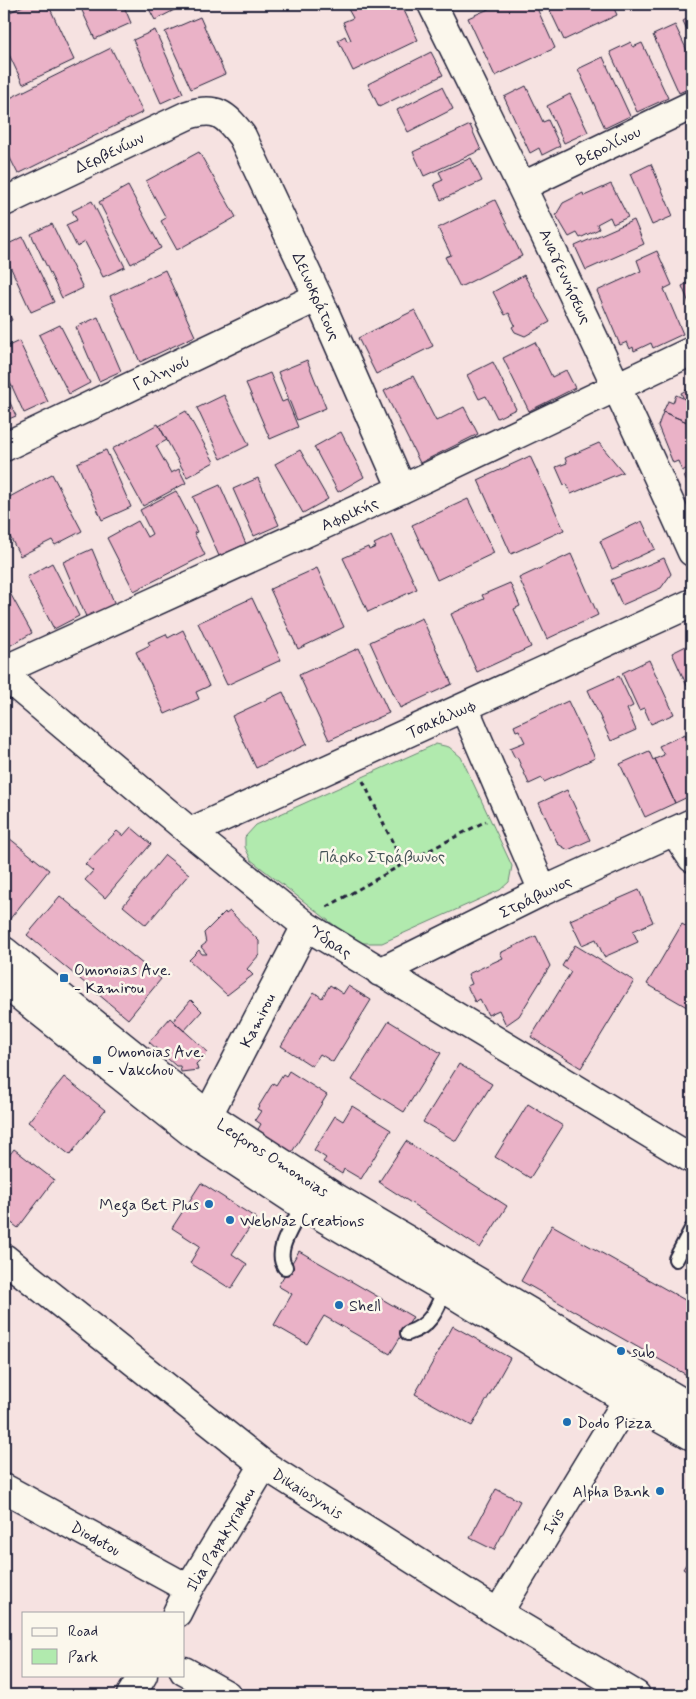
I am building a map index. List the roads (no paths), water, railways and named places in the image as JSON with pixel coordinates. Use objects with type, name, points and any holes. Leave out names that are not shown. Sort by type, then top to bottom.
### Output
[{"type":"street","name":"Αναγεννήσεως","points":[[432,4],[523,186],[618,386],[692,552]]},
{"type":"street","name":"Βερολίνου","points":[[523,186],[692,105]]},
{"type":"street","name":"Δερβενίων","points":[[4,202],[188,115],[204,110],[217,112]]},
{"type":"street","name":"Δεινοκράτους","points":[[217,112],[231,122],[242,136],[318,297],[402,490]]},
{"type":"street","name":"Γαληνού","points":[[4,447],[318,297]]},
{"type":"street","name":"Αφρικής","points":[[4,670],[402,490],[692,351]]},
{"type":"street","name":"Τσακάλωφ","points":[[190,832],[692,603]]},
{"type":"street","name":"Ύδρας","points":[[4,675],[190,832],[306,926],[692,1160]]},
{"type":"street","points":[[464,708],[544,891]]},
{"type":"street","points":[[683,827],[692,858]]},
{"type":"street","name":"Στράβωνος","points":[[380,972],[544,891],[683,827]]},
{"type":"street","name":"Kamirou","points":[[208,1115],[306,926]]},
{"type":"street","name":"Leoforos Omonoias","points":[[4,951],[208,1115],[634,1389],[692,1436]]},
{"type":"street","name":"Leoforos Omonoias","points":[[4,983],[192,1132],[302,1205],[445,1289],[634,1389],[692,1408]]},
{"type":"street","name":"Dikaiosynis","points":[[4,1258],[264,1465],[498,1613],[636,1695]]},
{"type":"street","name":"Ivis","points":[[498,1613],[634,1389]]},
{"type":"street","name":"Ilia Papakyriakou","points":[[178,1612],[189,1589],[264,1465]]},
{"type":"street","name":"Diodotou","points":[[4,1488],[189,1589]]},
{"type":"street","points":[[185,1672],[227,1695]]},
{"type":"street","points":[[131,1695],[142,1676]]},
{"type":"lane","points":[[285,1267],[282,1262],[281,1249],[302,1205]]},
{"type":"lane","points":[[676,1259],[692,1229]]},
{"type":"lane","points":[[408,1333],[420,1329],[431,1319],[445,1289]]},
{"type":"place","name":"Omonoias Ave. - Kamirou","points":[[64,978]]},
{"type":"place","name":"Omonoias Ave. - Vakchou","points":[[97,1060]]},
{"type":"place","name":"Mega Bet Plus","points":[[209,1204]]},
{"type":"place","name":"WebNaz Creations","points":[[230,1220]]},
{"type":"place","name":"Shell","points":[[339,1305]]},
{"type":"place","name":"sub","points":[[621,1351]]},
{"type":"place","name":"Dodo Pizza","points":[[567,1422]]},
{"type":"place","name":"Alpha Bank","points":[[660,1491]]},
{"type":"park label","name":"Πάρκο Στράβωνος","points":[[382,856]]}]
